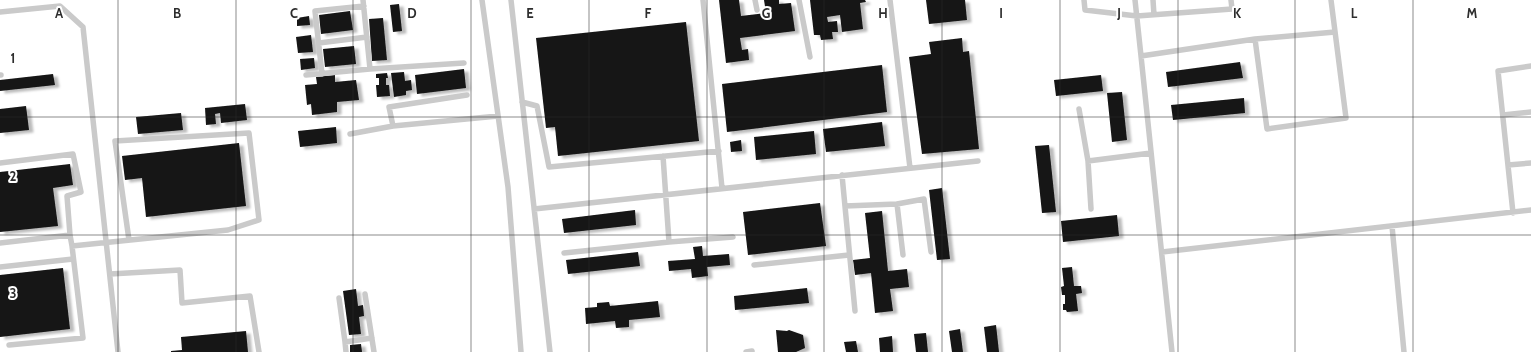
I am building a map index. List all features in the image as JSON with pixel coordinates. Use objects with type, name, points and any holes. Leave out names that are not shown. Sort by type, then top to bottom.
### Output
[{"type":"lane","points":[[482,0],[508,187],[521,352]]},
{"type":"lane","points":[[511,0],[550,352]]},
{"type":"lane","points":[[703,0],[722,188]]},
{"type":"lane","points":[[755,0],[757,10]]},
{"type":"lane","points":[[799,0],[810,57]]},
{"type":"lane","points":[[890,0],[910,168]]},
{"type":"lane","points":[[1084,0],[1085,10],[1137,16],[1232,10],[1231,0]]},
{"type":"lane","points":[[1135,0],[1172,352]]},
{"type":"lane","points":[[1153,0],[1154,15]]},
{"type":"lane","points":[[1256,39],[1267,129],[1346,118],[1331,0]]},
{"type":"lane","points":[[322,74],[315,11],[364,3],[370,69]]},
{"type":"lane","points":[[0,12],[60,6],[83,27],[118,352]]},
{"type":"lane","points":[[1141,56],[1256,39],[1335,32]]},
{"type":"lane","points":[[319,43],[367,37]]},
{"type":"lane","points":[[306,75],[464,63]]},
{"type":"lane","points":[[1513,212],[1498,71],[1531,66]]},
{"type":"lane","points":[[393,126],[389,107],[467,95]]},
{"type":"lane","points":[[522,102],[537,106],[548,167],[718,151]]},
{"type":"lane","points":[[1079,109],[1088,161],[1091,209]]},
{"type":"lane","points":[[1503,115],[1531,112]]},
{"type":"lane","points":[[350,134],[393,126],[498,116]]},
{"type":"lane","points":[[72,246],[228,230],[259,220],[249,133],[115,141],[129,240]]},
{"type":"lane","points":[[1088,161],[1151,153]]},
{"type":"lane","points":[[0,162],[73,154],[81,192],[67,196],[70,235],[83,338],[9,346]]},
{"type":"lane","points":[[663,156],[669,242]]},
{"type":"lane","points":[[534,209],[978,161]]},
{"type":"lane","points":[[1508,165],[1531,163]]},
{"type":"lane","points":[[842,175],[855,311]]},
{"type":"lane","points":[[845,206],[897,204],[924,199],[931,252]]},
{"type":"lane","points":[[897,204],[903,255]]},
{"type":"lane","points":[[1162,252],[1531,210]]},
{"type":"lane","points":[[1392,226],[1404,352]]},
{"type":"lane","points":[[0,243],[70,235]]},
{"type":"lane","points":[[564,253],[733,237]]},
{"type":"lane","points":[[754,265],[850,255]]},
{"type":"lane","points":[[0,267],[73,259]]},
{"type":"lane","points":[[110,274],[180,270],[182,303],[250,296],[259,352]]},
{"type":"lane","points":[[365,294],[374,352]]},
{"type":"lane","points":[[339,298],[346,352]]},
{"type":"lane","points":[[345,342],[372,338]]},
{"type":"building","points":[[719,0],[739,0],[741,16],[766,13],[764,0],[779,0],[779,4],[791,3],[795,31],[740,38],[742,50],[748,49],[749,60],[726,63]]},
{"type":"building","points":[[810,0],[865,0],[866,2],[860,3],[863,29],[842,32],[840,15],[827,17],[828,22],[837,21],[838,32],[832,32],[833,39],[821,40],[820,35],[814,35]]},
{"type":"building","points":[[926,0],[965,0],[967,20],[929,24]]},
{"type":"building","points":[[399,4],[402,31],[393,32],[390,5]]},
{"type":"building","points":[[350,11],[353,30],[321,34],[319,15]]},
{"type":"building","points":[[309,16],[310,25],[297,26],[297,18]]},
{"type":"building","points":[[383,18],[387,60],[372,61],[369,19]]},
{"type":"building","points":[[686,22],[699,141],[558,156],[555,127],[546,128],[536,38]]},
{"type":"building","points":[[311,35],[313,52],[298,53],[296,37]]},
{"type":"building","points":[[962,38],[963,52],[969,51],[979,149],[922,154],[909,57],[931,54],[929,42]]},
{"type":"building","points":[[354,46],[356,64],[325,67],[323,49]]},
{"type":"building","points":[[314,58],[315,68],[301,70],[300,59]]},
{"type":"building","points":[[1240,62],[1243,78],[1168,87],[1166,72]]},
{"type":"building","points":[[882,65],[887,112],[727,132],[722,84]]},
{"type":"building","points":[[464,69],[466,88],[417,94],[415,75]]},
{"type":"building","points":[[404,72],[405,81],[411,80],[412,90],[406,91],[406,95],[394,97],[391,73]]},
{"type":"building","points":[[387,73],[388,78],[386,78],[386,85],[389,85],[390,96],[377,97],[376,85],[379,85],[379,78],[376,78],[376,74]]},
{"type":"building","points":[[53,74],[55,85],[0,91],[0,80]]},
{"type":"building","points":[[335,75],[335,82],[356,80],[359,100],[337,102],[337,112],[312,115],[311,104],[307,105],[305,85],[317,84],[316,77]]},
{"type":"building","points":[[1101,75],[1103,91],[1056,96],[1054,80]]},
{"type":"building","points":[[1122,92],[1127,140],[1112,142],[1107,93]]},
{"type":"building","points":[[1244,98],[1245,113],[1173,120],[1171,105]]},
{"type":"building","points":[[245,104],[247,120],[221,123],[220,113],[215,114],[216,124],[206,125],[205,108]]},
{"type":"building","points":[[26,106],[29,130],[0,133],[0,109]]},
{"type":"building","points":[[181,113],[183,130],[138,134],[136,117]]},
{"type":"building","points":[[882,122],[885,146],[826,152],[823,129]]},
{"type":"building","points":[[336,127],[337,143],[300,147],[298,131]]},
{"type":"building","points":[[814,131],[816,154],[756,160],[754,137]]},
{"type":"building","points":[[741,140],[742,151],[731,152],[730,142]]},
{"type":"building","points":[[239,143],[246,206],[146,217],[142,178],[125,180],[122,156]]},
{"type":"building","points":[[1049,145],[1056,212],[1042,213],[1035,146]]},
{"type":"building","points":[[70,164],[73,185],[53,188],[58,226],[0,232],[0,172]]},
{"type":"building","points":[[942,188],[950,259],[937,260],[929,190]]},
{"type":"building","points":[[820,203],[826,246],[748,255],[743,212]]},
{"type":"building","points":[[635,210],[636,225],[564,233],[562,219]]},
{"type":"building","points":[[882,211],[888,271],[907,269],[909,287],[890,289],[893,311],[875,313],[871,273],[855,275],[853,260],[870,258],[865,213]]},
{"type":"building","points":[[1117,215],[1119,236],[1063,242],[1061,221]]},
{"type":"building","points":[[702,246],[703,256],[729,254],[730,265],[707,267],[708,276],[692,278],[691,269],[669,271],[668,261],[695,259],[693,247]]},
{"type":"building","points":[[638,252],[640,266],[568,274],[566,260]]},
{"type":"building","points":[[1072,267],[1074,286],[1081,286],[1082,293],[1076,294],[1078,311],[1067,312],[1066,310],[1063,310],[1065,295],[1062,295],[1061,287],[1064,286],[1062,268]]},
{"type":"building","points":[[63,268],[70,329],[0,337],[0,275]]},
{"type":"building","points":[[807,288],[809,303],[735,310],[734,296]]},
{"type":"building","points":[[356,289],[358,306],[363,305],[364,316],[359,317],[361,334],[349,335],[343,291]]},
{"type":"building","points":[[658,301],[660,317],[629,320],[629,327],[616,328],[615,321],[586,324],[585,308],[597,307],[597,303],[609,302],[610,306]]},
{"type":"building","points":[[996,325],[999,352],[987,352],[984,327]]},
{"type":"building","points":[[960,329],[963,352],[952,352],[949,331]]},
{"type":"building","points":[[776,330],[789,330],[803,335],[805,348],[796,352],[778,352]]},
{"type":"building","points":[[246,331],[248,352],[171,352],[182,350],[181,337]]},
{"type":"building","points":[[926,333],[928,352],[916,352],[914,334]]},
{"type":"building","points":[[892,336],[893,352],[880,352],[879,338]]},
{"type":"building","points":[[856,341],[858,352],[846,352],[844,342]]},
{"type":"building","points":[[361,344],[362,352],[350,352],[350,345]]}]
